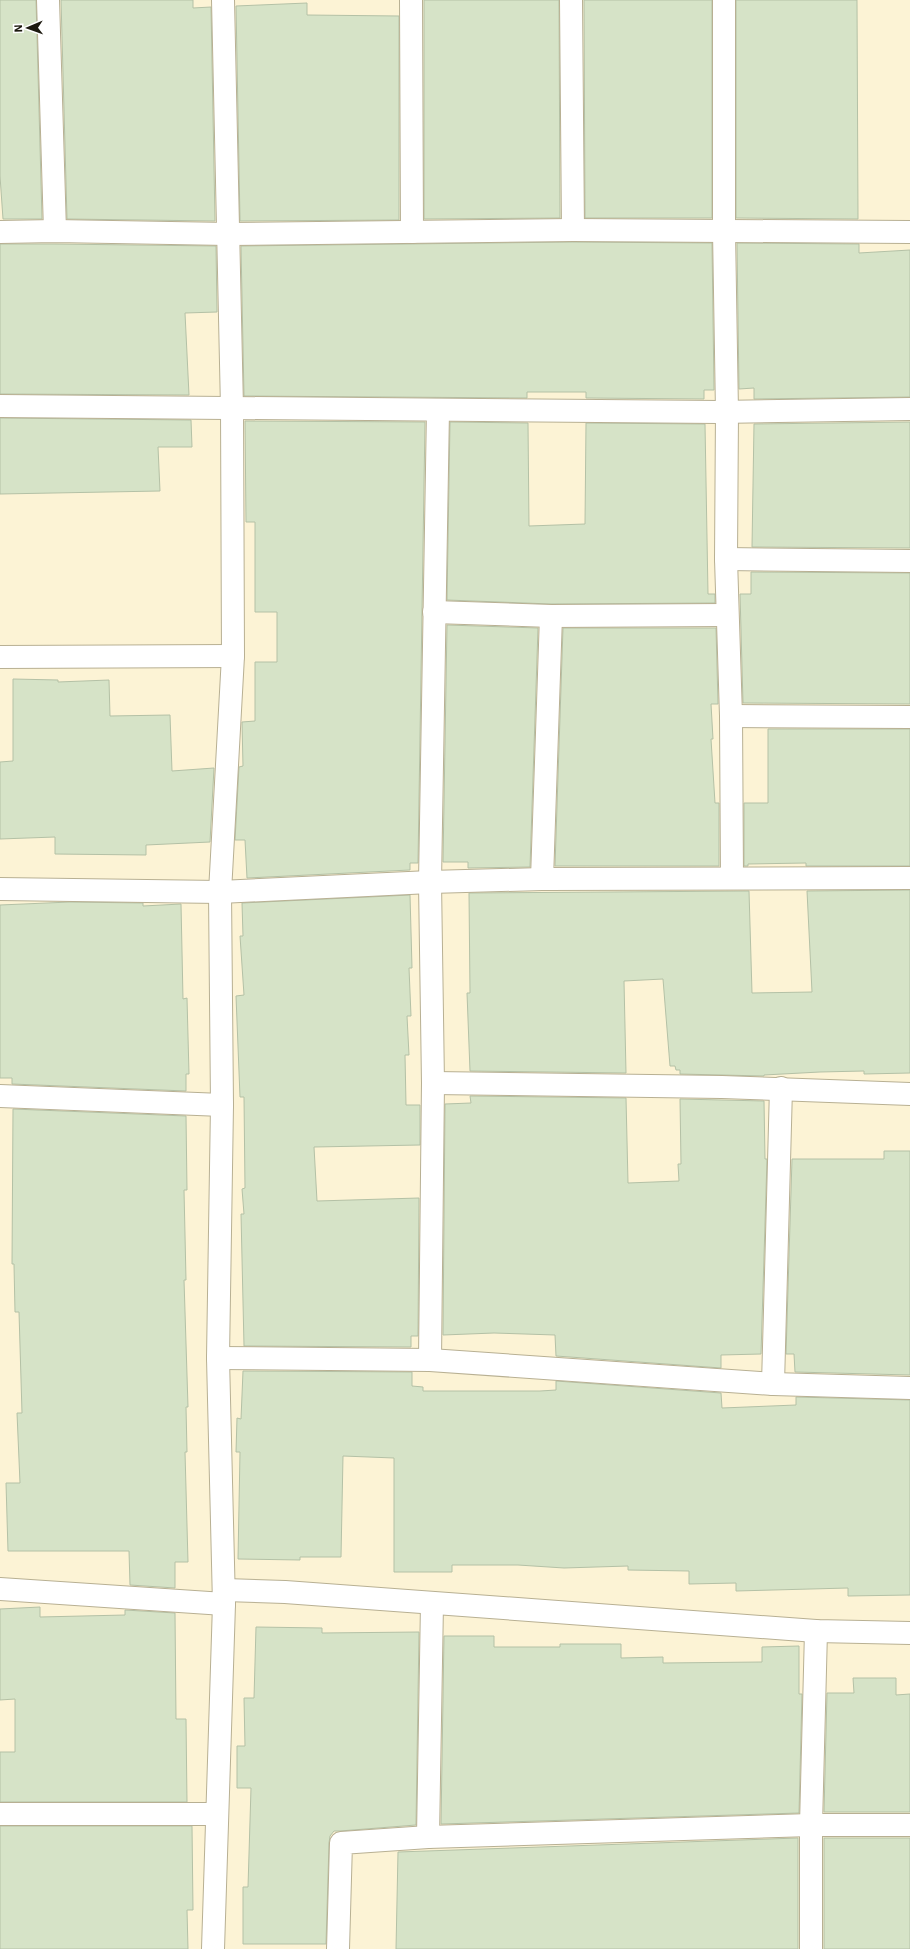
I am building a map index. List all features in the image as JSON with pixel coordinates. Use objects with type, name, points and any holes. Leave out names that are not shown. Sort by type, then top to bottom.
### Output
[{"type":"street","points":[[48,0],[55,231]]},
{"type":"street","points":[[213,1949],[216,1814],[225,1597],[218,1358],[222,1106],[220,892],[233,656],[232,408],[223,0]]},
{"type":"street","points":[[411,0],[412,232]]},
{"type":"street","points":[[570,0],[573,230]]},
{"type":"street","points":[[724,0],[724,231],[727,412],[726,560],[731,716],[732,877]]},
{"type":"street","points":[[0,232],[55,231],[228,234],[573,230],[910,232]]},
{"type":"street","points":[[0,406],[727,412],[910,409]]},
{"type":"street","points":[[430,1360],[433,1083],[430,882],[438,410]]},
{"type":"street","points":[[726,560],[910,561]]},
{"type":"street","points":[[434,612],[551,616],[727,615]]},
{"type":"street","points":[[542,879],[551,616]]},
{"type":"street","points":[[0,657],[233,656]]},
{"type":"street","points":[[731,716],[910,717]]},
{"type":"street","points":[[0,889],[220,892],[430,882],[542,879],[732,877],[910,878]]},
{"type":"street","points":[[433,1083],[781,1088],[910,1094]]},
{"type":"street","points":[[773,1384],[781,1088]]},
{"type":"street","points":[[0,1096],[222,1106]]},
{"type":"street","points":[[218,1358],[430,1360],[773,1384],[910,1388]]},
{"type":"street","points":[[0,1590],[225,1597],[285,1592],[816,1631],[910,1633]]},
{"type":"street","points":[[428,1837],[432,1603]]},
{"type":"street","points":[[811,1949],[811,1825],[816,1631]]},
{"type":"street","points":[[0,1814],[216,1814]]},
{"type":"street","points":[[338,1949],[341,1843],[428,1837],[811,1825],[910,1825]]},
{"type":"building","points":[[0,0],[36,0],[42,219],[3,219],[0,176]]},
{"type":"building","points":[[61,0],[193,0],[193,8],[211,7],[215,221],[67,219]]},
{"type":"building","points":[[424,0],[559,0],[560,218],[424,219]]},
{"type":"building","points":[[584,0],[712,0],[712,218],[585,218]]},
{"type":"building","points":[[736,0],[857,0],[858,219],[736,218]]},
{"type":"building","points":[[307,3],[307,15],[399,16],[399,220],[240,221],[236,6]]},
{"type":"building","points":[[573,242],[712,243],[714,390],[704,390],[704,399],[586,398],[586,392],[527,392],[527,398],[244,396],[241,246]]},
{"type":"building","points":[[737,243],[859,244],[859,253],[910,250],[910,397],[754,399],[754,388],[739,389]]},
{"type":"building","points":[[0,244],[216,246],[217,312],[185,313],[189,395],[0,394]]},
{"type":"building","points":[[0,418],[191,420],[192,447],[158,447],[160,491],[0,494]]},
{"type":"building","points":[[245,421],[425,422],[418,863],[410,863],[410,870],[247,878],[245,840],[235,840],[239,767],[243,766],[242,722],[255,721],[255,662],[277,662],[277,612],[255,612],[255,522],[246,522]]},
{"type":"building","points":[[450,422],[528,423],[529,526],[585,524],[586,423],[705,424],[708,594],[715,594],[715,603],[551,604],[447,600]]},
{"type":"building","points":[[910,422],[910,548],[752,547],[754,424]]},
{"type":"building","points":[[751,572],[910,573],[910,704],[743,703],[740,594],[751,594]]},
{"type":"building","points":[[447,625],[538,628],[530,867],[468,868],[468,862],[443,862]]},
{"type":"building","points":[[563,628],[716,628],[718,704],[711,704],[713,739],[711,739],[715,803],[719,803],[719,866],[555,866]]},
{"type":"building","points":[[13,679],[58,680],[58,682],[109,680],[110,716],[170,715],[172,771],[214,768],[210,842],[146,845],[146,855],[55,854],[55,837],[0,839],[0,762],[13,761]]},
{"type":"building","points":[[768,729],[910,729],[910,866],[806,866],[806,863],[748,864],[748,866],[744,866],[744,803],[768,803]]},
{"type":"building","points":[[910,890],[910,1073],[864,1074],[864,1071],[764,1076],[680,1074],[680,1070],[676,1070],[675,1066],[670,1066],[663,979],[624,981],[626,1073],[470,1071],[467,993],[470,993],[469,893],[749,891],[752,993],[812,992],[807,891]]},
{"type":"building","points":[[410,895],[412,968],[409,968],[411,1016],[407,1016],[409,1055],[405,1055],[406,1105],[420,1105],[420,1145],[314,1147],[317,1201],[419,1198],[418,1336],[411,1336],[411,1347],[244,1346],[241,1214],[244,1214],[242,1189],[245,1188],[244,1097],[240,1097],[236,996],[244,995],[240,936],[243,936],[242,903]]},
{"type":"building","points":[[70,902],[143,903],[143,906],[181,904],[183,999],[187,998],[189,1074],[186,1074],[186,1091],[12,1084],[12,1078],[0,1078],[0,905]]},
{"type":"building","points":[[470,1096],[626,1098],[628,1183],[679,1181],[678,1164],[681,1164],[680,1099],[764,1101],[765,1159],[767,1159],[761,1354],[721,1355],[721,1368],[556,1356],[555,1335],[494,1333],[443,1335],[445,1104],[471,1103]]},
{"type":"building","points":[[13,1109],[186,1116],[187,1190],[184,1190],[186,1280],[184,1280],[188,1407],[186,1407],[187,1452],[185,1452],[188,1562],[175,1562],[175,1588],[130,1585],[129,1551],[8,1551],[6,1483],[20,1483],[17,1413],[22,1413],[19,1312],[15,1312],[14,1264],[12,1264]]},
{"type":"building","points":[[884,1151],[910,1151],[910,1375],[795,1372],[794,1354],[786,1354],[792,1159],[884,1159]]},
{"type":"building","points":[[243,1371],[412,1372],[412,1386],[423,1387],[423,1391],[556,1390],[556,1381],[721,1393],[722,1408],[796,1405],[796,1397],[910,1400],[910,1595],[848,1596],[848,1588],[736,1591],[736,1583],[689,1584],[689,1571],[628,1570],[628,1566],[564,1568],[518,1565],[452,1565],[452,1572],[394,1572],[394,1458],[343,1456],[341,1557],[300,1557],[300,1560],[238,1559],[240,1452],[236,1452],[237,1418],[241,1419]]},
{"type":"building","points":[[40,1607],[40,1617],[125,1615],[125,1610],[175,1613],[176,1719],[186,1719],[187,1802],[0,1802],[0,1752],[15,1752],[15,1699],[0,1700],[0,1609]]},
{"type":"building","points":[[256,1627],[322,1628],[322,1633],[419,1632],[416,1825],[334,1831],[330,1836],[326,1944],[243,1944],[243,1887],[248,1887],[251,1788],[237,1788],[237,1746],[245,1746],[244,1698],[254,1698]]},
{"type":"building","points":[[444,1636],[494,1636],[494,1647],[560,1647],[560,1644],[621,1644],[621,1658],[663,1657],[663,1663],[762,1662],[762,1647],[799,1646],[799,1694],[802,1694],[799,1813],[441,1824]]},
{"type":"building","points":[[853,1678],[896,1678],[896,1695],[910,1694],[910,1812],[824,1812],[827,1693],[854,1693]]},
{"type":"building","points":[[0,1826],[192,1826],[193,1910],[187,1910],[188,1949],[0,1949]]},
{"type":"building","points":[[798,1838],[798,1949],[396,1949],[398,1852]]},
{"type":"building","points":[[824,1838],[910,1838],[910,1949],[824,1949]]}]
